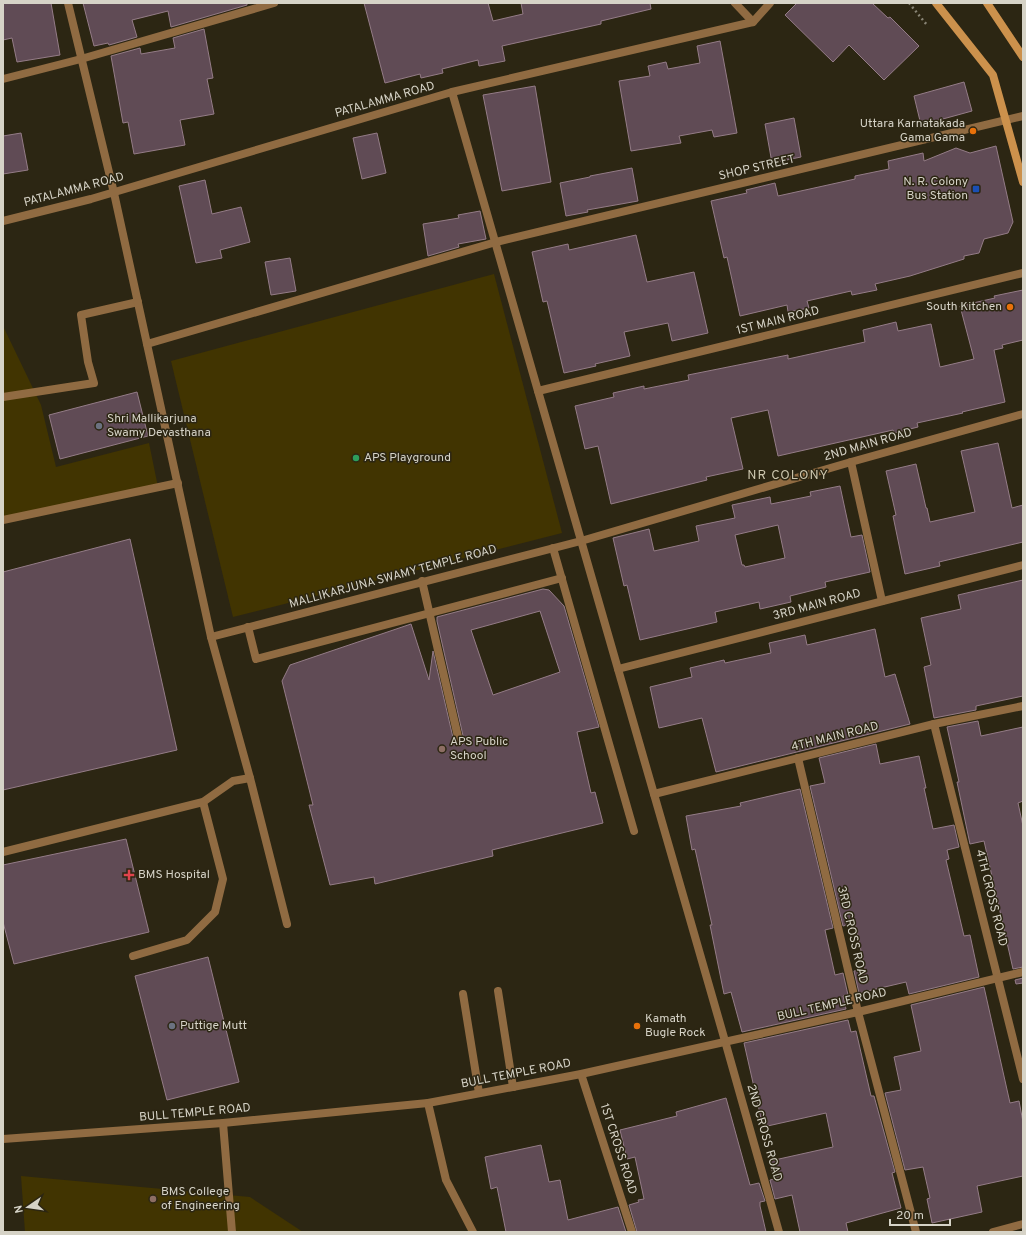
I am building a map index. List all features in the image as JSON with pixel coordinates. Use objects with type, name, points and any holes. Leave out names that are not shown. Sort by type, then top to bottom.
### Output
[{"type":"main road","points":[[936,3],[993,75],[1023,182]]},
{"type":"main road","points":[[987,3],[1023,57]]},
{"type":"street","points":[[68,3],[114,193],[212,637],[287,924]]},
{"type":"street","points":[[3,79],[274,3]]},
{"type":"street","points":[[735,3],[753,22],[770,3]]},
{"type":"street","name":"PATALAMMA ROAD","points":[[3,221],[114,193],[452,92],[753,22]]},
{"type":"street","name":"2ND CROSS ROAD","points":[[452,92],[779,1232]]},
{"type":"street","name":"SHOP STREET","points":[[147,344],[496,242],[1023,116]]},
{"type":"street","name":"1ST MAIN ROAD","points":[[538,391],[1023,273]]},
{"type":"street","points":[[3,397],[94,383],[88,362],[81,315],[138,302]]},
{"type":"street","name":"2ND MAIN ROAD","points":[[581,541],[851,462],[1023,414]]},
{"type":"street","points":[[851,462],[882,601]]},
{"type":"street","points":[[3,520],[178,483]]},
{"type":"street","name":"MALLIKARJUNA SWAMY TEMPLE ROAD","points":[[212,637],[581,541]]},
{"type":"street","points":[[553,548],[634,830]]},
{"type":"street","name":"3RD MAIN ROAD","points":[[618,670],[1023,565]]},
{"type":"street","points":[[248,627],[256,659],[562,578]]},
{"type":"street","points":[[422,582],[459,741]]},
{"type":"street","name":"4TH MAIN ROAD","points":[[654,794],[934,724],[1023,706]]},
{"type":"street","name":"4TH CROSS ROAD","points":[[934,724],[1023,1079]]},
{"type":"street","name":"3RD CROSS ROAD","points":[[798,758],[858,1012],[916,1232]]},
{"type":"street","points":[[3,852],[203,802],[233,781],[250,778]]},
{"type":"street","points":[[133,956],[187,940],[215,912],[223,879],[203,802]]},
{"type":"street","name":"BULL TEMPLE ROAD","points":[[3,1139],[223,1123],[428,1102],[581,1074],[858,1012],[1023,972]]},
{"type":"street","points":[[498,991],[513,1087]]},
{"type":"street","points":[[463,994],[479,1093]]},
{"type":"street","name":"1ST CROSS ROAD","points":[[581,1074],[632,1232]]},
{"type":"street","points":[[428,1102],[446,1180],[473,1232]]},
{"type":"street","points":[[223,1123],[232,1232]]},
{"type":"street","points":[[993,1232],[1023,1224]]},
{"type":"path","points":[[909,3],[927,25]]},
{"type":"shaded area","points":[[494,274],[562,533],[233,617],[171,361]]},
{"type":"shaded area","points":[[3,326],[41,405],[56,467],[149,443],[158,487],[3,522]]},
{"type":"shaded area","points":[[21,1176],[250,1197],[303,1232],[25,1232]]},
{"type":"building","points":[[3,3],[51,3],[60,55],[17,62],[12,38],[3,40]]},
{"type":"building","points":[[83,3],[247,3],[247,5],[171,27],[168,11],[132,20],[137,37],[109,45],[108,43],[94,46]]},
{"type":"building","points":[[364,3],[488,3],[493,21],[523,14],[521,3],[650,3],[651,9],[601,21],[601,24],[502,46],[505,61],[479,66],[478,60],[442,69],[443,73],[421,78],[420,74],[385,83]]},
{"type":"building","points":[[797,3],[872,3],[888,18],[890,17],[919,46],[884,80],[849,45],[833,62],[785,15]]},
{"type":"building","points":[[204,29],[213,78],[207,79],[214,114],[180,120],[185,145],[134,154],[128,122],[123,123],[111,56],[140,48],[141,54],[175,48],[173,38]]},
{"type":"building","points":[[720,41],[737,133],[714,137],[712,130],[679,136],[681,143],[631,151],[619,81],[650,76],[648,66],[666,62],[668,69],[700,63],[697,46]]},
{"type":"building","points":[[964,82],[972,111],[921,125],[914,96]]},
{"type":"building","points":[[535,86],[551,182],[502,191],[483,95]]},
{"type":"building","points":[[794,118],[801,157],[772,163],[765,124]]},
{"type":"building","points":[[21,133],[28,170],[3,174],[3,136]]},
{"type":"building","points":[[377,133],[386,173],[362,179],[353,138]]},
{"type":"building","points":[[996,146],[1013,222],[1008,233],[984,239],[979,253],[964,256],[964,259],[910,276],[875,284],[877,290],[852,295],[851,291],[807,301],[809,308],[788,312],[787,305],[740,316],[727,257],[724,258],[711,201],[747,193],[746,190],[775,183],[778,196],[855,179],[855,176],[889,169],[888,161],[923,153],[924,161],[956,148],[970,153]]},
{"type":"building","points":[[632,168],[638,201],[587,210],[588,212],[566,216],[560,183]]},
{"type":"building","points":[[205,180],[212,214],[241,207],[250,242],[220,250],[222,258],[196,263],[179,186]]},
{"type":"building","points":[[480,211],[486,239],[458,244],[459,247],[428,256],[423,224],[459,218],[458,215]]},
{"type":"building","points":[[636,235],[647,282],[694,272],[708,333],[672,341],[668,323],[624,332],[630,356],[595,364],[596,366],[564,373],[547,301],[543,302],[532,252],[568,244],[569,250]]},
{"type":"building","points":[[290,258],[296,291],[271,295],[265,262]]},
{"type":"building","points":[[1023,290],[1023,340],[1002,345],[1003,348],[994,350],[1005,402],[917,423],[918,427],[894,433],[893,430],[778,456],[768,410],[731,418],[743,469],[706,477],[707,480],[611,504],[598,446],[585,449],[575,406],[614,397],[613,393],[644,386],[644,389],[689,380],[688,375],[788,355],[788,359],[865,342],[863,330],[896,322],[898,331],[931,324],[940,367],[974,359],[960,306],[995,298],[994,296]]},
{"type":"building","name":"Shri Mallikarjuna Swamy Devasthana","points":[[137,392],[148,436],[60,459],[49,415]]},
{"type":"building","points":[[998,443],[1012,508],[1023,505],[1023,542],[939,562],[940,566],[905,574],[893,516],[896,515],[886,471],[916,464],[930,522],[975,512],[961,451]]},
{"type":"building","points":[[840,486],[851,537],[862,535],[870,572],[825,582],[826,587],[790,596],[791,602],[760,609],[759,602],[715,612],[717,622],[640,640],[627,585],[624,586],[613,538],[649,529],[654,551],[699,541],[696,526],[735,518],[732,505],[770,497],[771,504],[811,496],[810,492]],"holes":[[[778,525],[785,558],[745,567],[742,565],[735,535]]]},
{"type":"building","points":[[130,539],[177,750],[3,790],[3,572]]},
{"type":"building","points":[[1023,580],[1023,696],[976,706],[976,710],[934,718],[924,667],[931,665],[921,618],[961,609],[958,595]]},
{"type":"building","points":[[543,589],[549,590],[564,606],[599,727],[577,732],[591,793],[595,792],[603,823],[492,850],[493,856],[375,884],[374,877],[330,885],[309,805],[313,805],[282,681],[290,665],[411,624],[429,680],[433,651],[454,742],[457,746],[461,746],[464,743],[464,740],[437,617]],"holes":[[[540,611],[560,672],[493,695],[471,630]]]},
{"type":"building","points":[[875,629],[885,677],[895,674],[910,724],[716,772],[702,718],[659,728],[650,687],[692,677],[690,668],[724,660],[725,663],[771,653],[769,643],[805,635],[807,645]]},
{"type":"building","points":[[978,721],[981,736],[1023,727],[1023,801],[1018,803],[1023,826],[1023,967],[1013,969],[984,841],[970,844],[947,727]]},
{"type":"building","points":[[876,744],[880,764],[919,756],[933,829],[954,825],[959,847],[947,850],[949,859],[946,860],[964,936],[970,935],[979,977],[909,994],[906,982],[859,993],[854,971],[865,969],[855,923],[843,926],[810,786],[825,783],[819,758]]},
{"type":"building","points":[[800,789],[833,928],[825,930],[835,975],[843,973],[848,995],[843,996],[846,1009],[742,1032],[731,992],[724,994],[710,925],[712,925],[695,849],[692,850],[686,816],[741,806],[740,803]]},
{"type":"building","points":[[126,839],[149,932],[14,964],[3,922],[3,865]]},
{"type":"building","points":[[208,957],[239,1082],[167,1100],[135,976]]},
{"type":"building","points":[[1023,978],[1023,983],[1016,984],[1015,980]]},
{"type":"building","points":[[984,987],[1010,1103],[1019,1101],[1023,1122],[1023,1176],[977,1186],[982,1212],[932,1223],[927,1199],[930,1198],[923,1167],[905,1170],[885,1093],[901,1090],[894,1057],[921,1051],[911,1005]]},
{"type":"building","points":[[848,1020],[851,1032],[856,1031],[871,1096],[874,1096],[895,1172],[892,1173],[901,1208],[846,1223],[848,1232],[800,1232],[792,1195],[775,1199],[770,1180],[774,1179],[770,1161],[833,1147],[826,1113],[763,1127],[744,1043]]},
{"type":"building","points":[[726,1098],[750,1185],[759,1183],[765,1201],[760,1202],[760,1206],[766,1232],[637,1232],[629,1205],[639,1202],[638,1200],[644,1199],[635,1157],[627,1159],[620,1130],[677,1116],[676,1112]]},
{"type":"building","points":[[541,1145],[549,1182],[560,1180],[568,1220],[618,1207],[626,1232],[506,1232],[497,1187],[491,1189],[485,1157]]},
{"type":"place","name":"Uttara Karnatakada Gama Gama","points":[[973,131]]},
{"type":"place","name":"N. R. Colony Bus Station","points":[[976,189]]},
{"type":"place","name":"South Kitchen","points":[[1010,307]]},
{"type":"place","name":"Shri Mallikarjuna Swamy Devasthana","points":[[99,426]]},
{"type":"place","name":"APS Playground","points":[[356,458]]},
{"type":"place","name":"APS Public School","points":[[442,749]]},
{"type":"place","name":"BMS Hospital","points":[[129,875]]},
{"type":"place","name":"Puttige Mutt","points":[[172,1026]]},
{"type":"place","name":"Kamath Bugle Rock","points":[[637,1026]]},
{"type":"place","name":"BMS College of Engineering","points":[[153,1199]]},
{"type":"district","name":"NR COLONY","points":[[788,476]]}]
